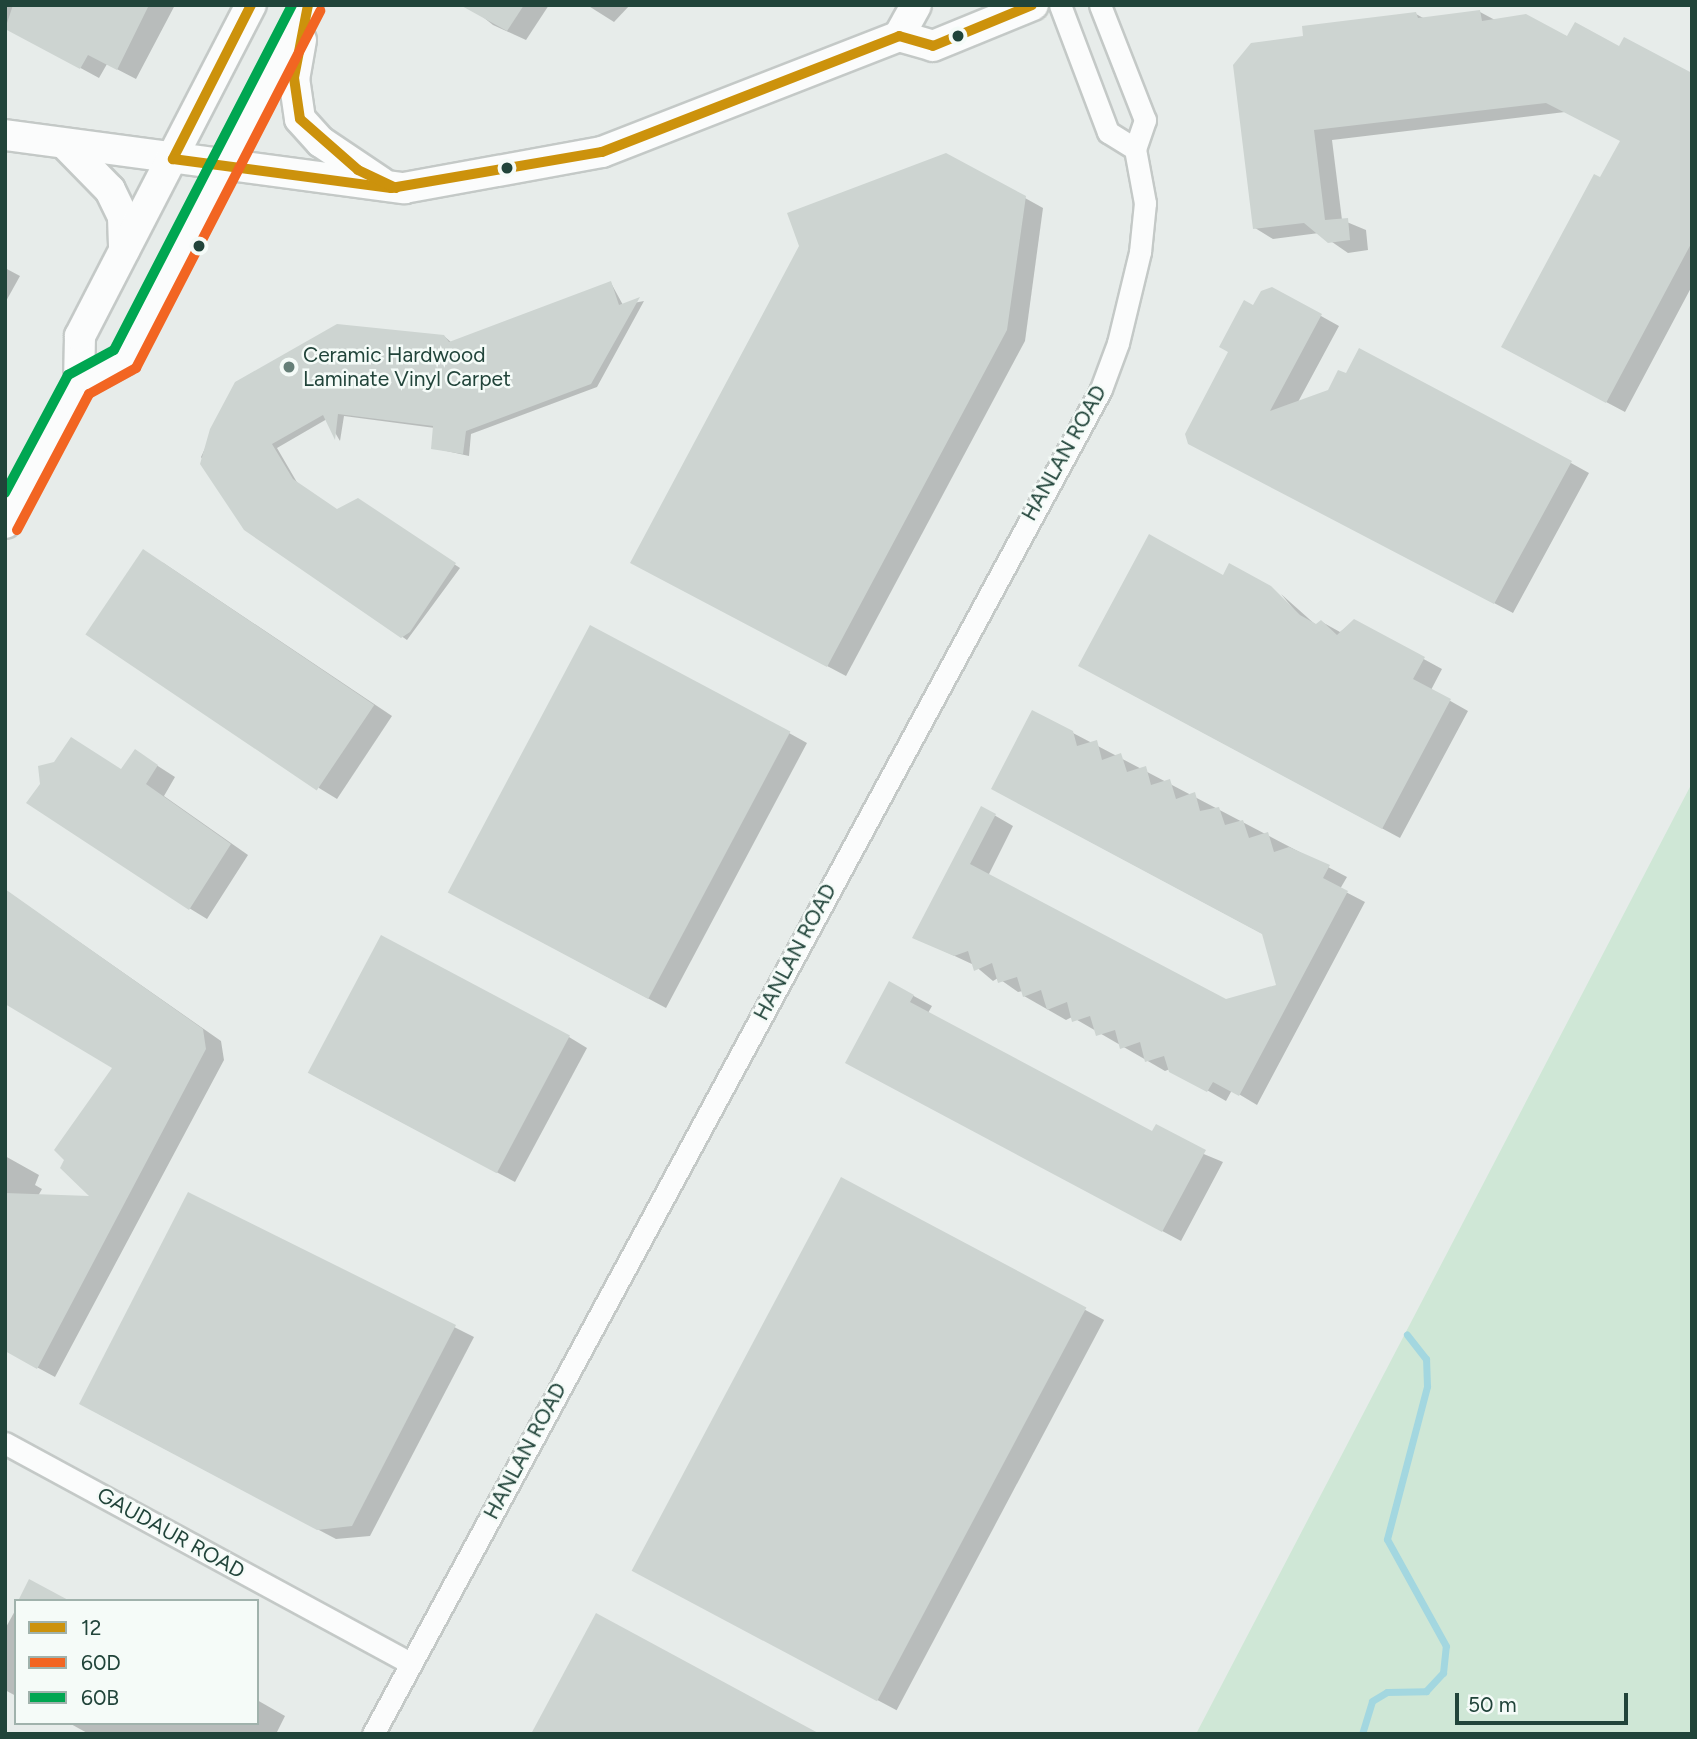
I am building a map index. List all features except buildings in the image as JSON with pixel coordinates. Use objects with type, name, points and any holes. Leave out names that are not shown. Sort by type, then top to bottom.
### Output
[{"type":"main road","points":[[5,523],[79,384],[80,336],[251,5]]},
{"type":"main road","points":[[79,384],[124,360],[308,5]]},
{"type":"main road","points":[[308,5],[294,78],[300,119],[349,163],[391,188]]},
{"type":"main road","points":[[899,36],[916,5]]},
{"type":"main road","points":[[5,135],[391,188],[603,152],[899,36],[933,46],[1034,5]]},
{"type":"main road","points":[[65,144],[110,190],[123,217],[124,250]]},
{"type":"street","points":[[1060,5],[1108,132],[1135,149]]},
{"type":"street","name":"HANLAN ROAD","points":[[373,1734],[1101,389],[1118,343],[1140,252],[1144,203],[1135,149],[1145,120],[1100,5]]},
{"type":"street","name":"GAUDAUR ROAD","points":[[5,1443],[411,1663]]},
{"type":"green space","points":[[1692,783],[1692,1734],[1196,1734],[1468,1213]]},
{"type":"waterway","points":[[1362,1734],[1372,1701],[1387,1692],[1426,1691],[1443,1673],[1446,1646],[1387,1539],[1427,1386],[1426,1359],[1407,1335]]},
{"type":"transit line","name":"12","points":[[251,5],[173,159],[391,188],[602,152],[899,36],[933,46],[1032,5]]},
{"type":"transit line","name":"60B","points":[[5,493],[68,375],[114,350],[292,5]]},
{"type":"transit line","name":"12","points":[[308,5],[294,78],[300,119],[358,170],[396,188]]},
{"type":"transit line","name":"60D","points":[[17,530],[89,394],[136,368],[320,11]]},
{"type":"place","name":"Ceramic Hardwood Laminate Vinyl Carpet","points":[[289,367]]}]
